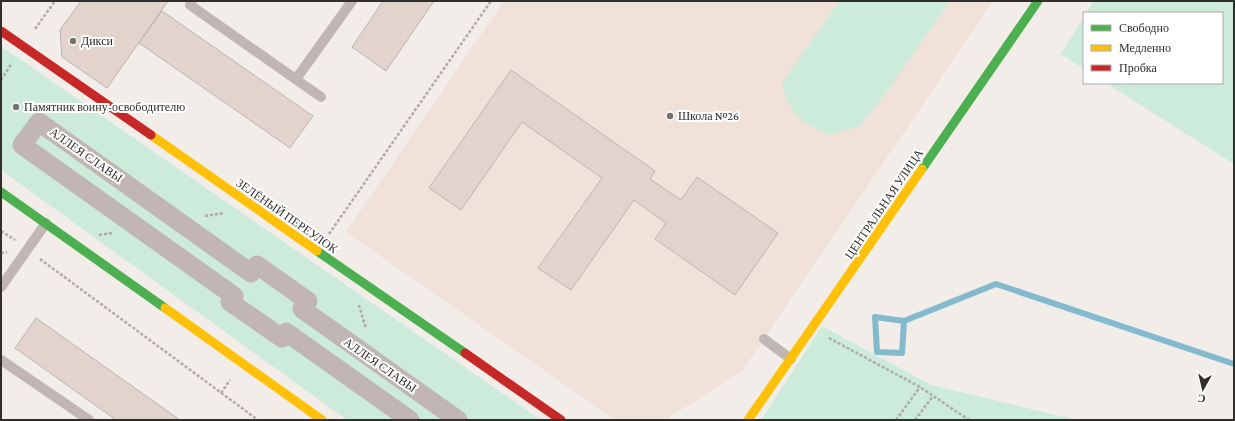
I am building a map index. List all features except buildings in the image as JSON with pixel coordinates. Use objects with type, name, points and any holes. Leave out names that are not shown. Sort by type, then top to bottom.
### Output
[{"type":"street","name":"ЦЕНТРАЛЬНАЯ УЛИЦА","points":[[748,420],[1038,1]]},
{"type":"street","name":"ЗЕЛЁНЫЙ ПЕРЕУЛОК","points":[[1,31],[561,420]]},
{"type":"street","name":"АЛЛЕЯ СЛАВЫ","points":[[251,273],[39,122],[22,146],[234,296],[230,302],[282,338],[286,332]]},
{"type":"street","points":[[1,192],[322,420]]},
{"type":"street","points":[[234,296],[257,265],[308,301],[286,332],[410,420]]},
{"type":"street","name":"АЛЛЕЯ СЛАВЫ","points":[[302,309],[458,420]]},
{"type":"lane","points":[[192,1],[190,5],[321,97]]},
{"type":"lane","points":[[296,79],[352,1]]},
{"type":"lane","points":[[1,288],[46,223]]},
{"type":"lane","points":[[764,339],[791,359]]},
{"type":"lane","points":[[1,360],[89,420]]},
{"type":"path","points":[[317,251],[491,1]]},
{"type":"path","points":[[1,231],[258,420]]},
{"type":"path","points":[[812,329],[920,387],[968,420]]},
{"type":"path","points":[[896,420],[920,387]]},
{"type":"path","points":[[915,420],[932,396]]},
{"type":"shaded area","name":"Школа №26","points":[[504,1],[993,1],[742,371],[665,420],[615,420],[346,232]]},
{"type":"green space","points":[[839,1],[950,1],[883,97],[860,126],[829,135],[811,126],[793,111],[785,95],[782,84]]},
{"type":"green space","points":[[1094,1],[1234,1],[1234,164],[1108,84],[1223,84],[1223,12],[1087,12]]},
{"type":"green space","points":[[1083,19],[1083,68],[1061,54]]},
{"type":"green space","points":[[1,46],[541,420],[347,420],[1,170]]},
{"type":"green space","points":[[822,326],[931,385],[1077,420],[761,420]]},
{"type":"waterway","points":[[904,321],[902,353],[877,352],[875,317],[904,321],[996,284],[1234,364]]},
{"type":"traffic: fast","points":[[922,169],[1038,1]]},
{"type":"traffic: fast","points":[[1,192],[165,308]]},
{"type":"traffic: fast","points":[[317,251],[465,353]]},
{"type":"traffic: slow","points":[[151,135],[317,251]]},
{"type":"traffic: slow","points":[[748,420],[922,169]]},
{"type":"traffic: slow","points":[[165,308],[322,420]]},
{"type":"traffic: jam","points":[[1,31],[151,135]]},
{"type":"traffic: jam","points":[[465,353],[561,420]]},
{"type":"place","name":"Дикси","points":[[73,41]]},
{"type":"place","name":"Памятник воину-освободителю","points":[[16,107]]},
{"type":"place","name":"Школа №26","points":[[670,116]]}]
